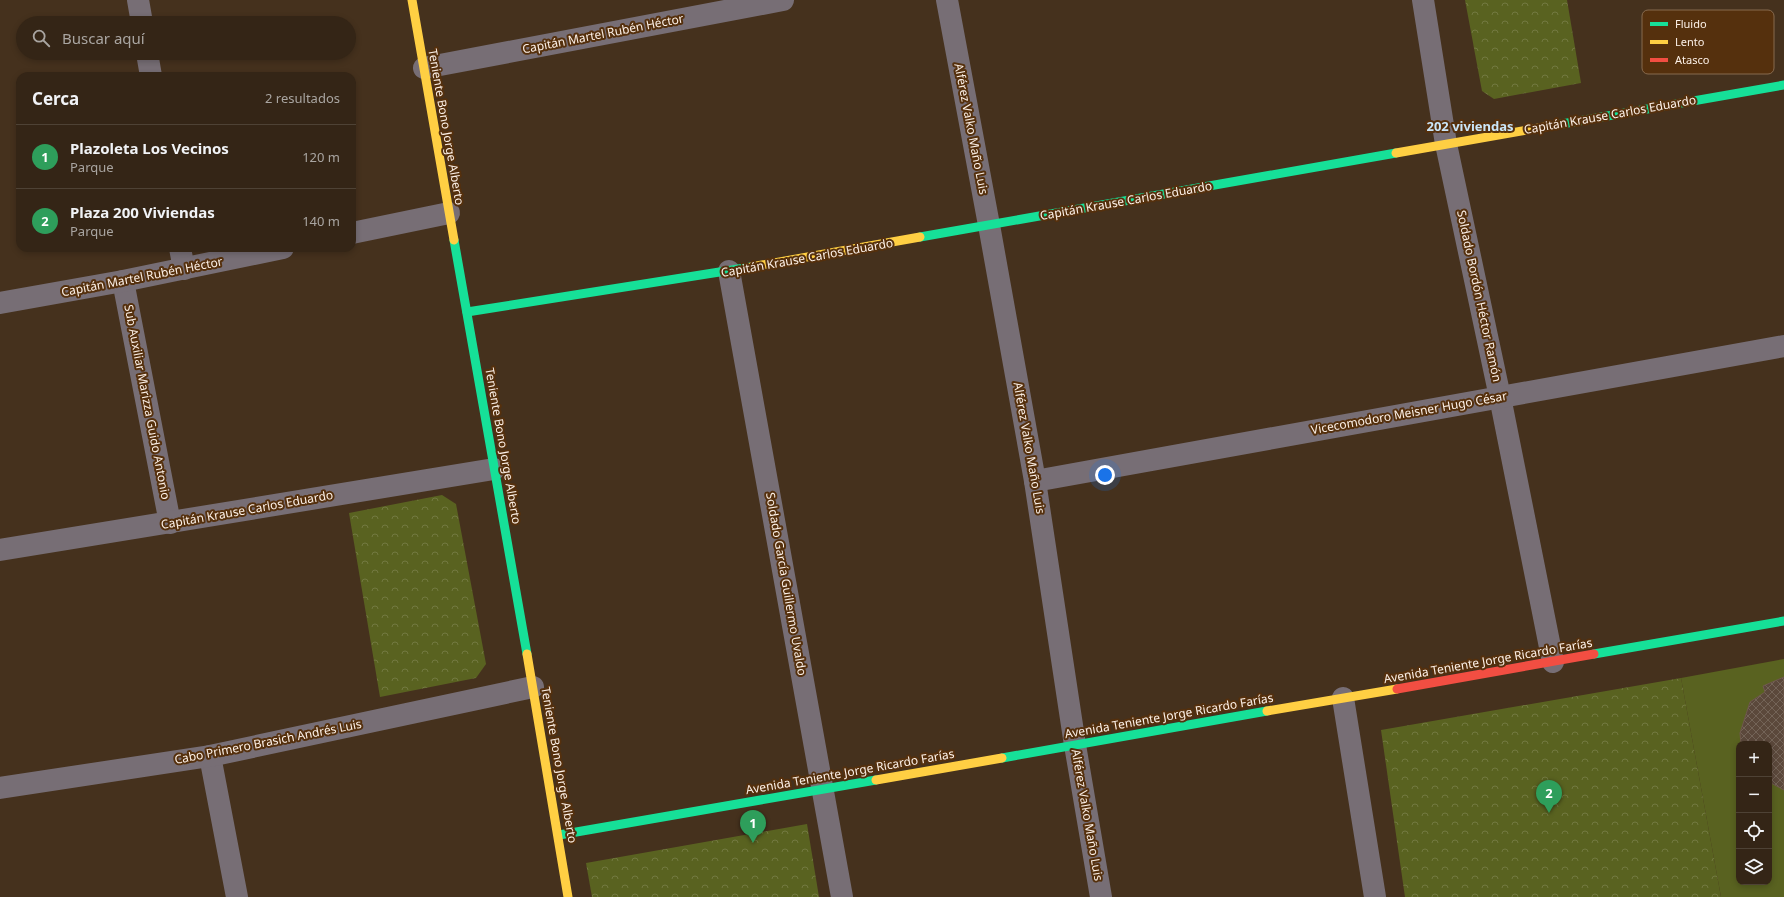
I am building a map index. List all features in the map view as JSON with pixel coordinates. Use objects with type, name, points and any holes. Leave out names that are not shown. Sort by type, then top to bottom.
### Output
[{"type":"street","points":[[138,0],[141,16]]},
{"type":"street","name":"Teniente Bono Jorge Alberto","points":[[412,0],[559,835],[568,897]]},
{"type":"street","name":"Capitán Martel Rubén Héctor","points":[[424,68],[783,0]]},
{"type":"street","name":"Alférez Valko Maño Luis","points":[[946,0],[1035,481],[1075,745],[1101,897]]},
{"type":"street","name":"Soldado Bordón Héctor Ramón","points":[[1423,0],[1446,144],[1500,397],[1552,662]]},
{"type":"street","points":[[148,60],[150,72]]},
{"type":"street","name":"Capitán Krause Carlos Eduardo","points":[[467,312],[729,272],[1784,85]]},
{"type":"street","points":[[356,232],[449,213]]},
{"type":"street","points":[[181,252],[184,269]]},
{"type":"street","name":"Capitán Martel Rubén Héctor","points":[[0,303],[123,281],[264,252]]},
{"type":"street","name":"Soldado García Guillermo Uvaldo","points":[[729,272],[842,897]]},
{"type":"street","name":"Sub Auxiliar Marizza Guido Antonio","points":[[123,281],[170,523]]},
{"type":"street","name":"Vicecomodoro Meisner Hugo César","points":[[1035,481],[1784,346]]},
{"type":"street","name":"Capitán Krause Carlos Eduardo","points":[[0,550],[494,469]]},
{"type":"street","name":"Avenida Teniente Jorge Ricardo Farías","points":[[559,835],[1784,621]]},
{"type":"street","name":"Cabo Primero Brasich Andrés Luis","points":[[0,788],[210,756],[533,687]]},
{"type":"street","points":[[1343,698],[1376,897]]},
{"type":"street","points":[[210,756],[237,897]]},
{"type":"green space","points":[[1465,0],[1567,0],[1581,83],[1494,99],[1482,91]]},
{"type":"green space","points":[[442,495],[456,504],[486,664],[476,678],[380,697],[349,513]]},
{"type":"green space","points":[[1784,659],[1784,677],[1763,686],[1765,692],[1750,702],[1740,733],[1741,741],[1736,741],[1736,885],[1772,885],[1772,784],[1784,790],[1784,897],[1721,897],[1681,678]]},
{"type":"green space","points":[[1681,678],[1721,897],[1405,897],[1381,730]]},
{"type":"green space","points":[[807,824],[819,897],[592,897],[586,863]]},
{"type":"building","points":[[1784,677],[1784,790],[1772,784],[1772,741],[1741,741],[1740,733],[1750,702],[1765,692],[1763,686]]},
{"type":"traffic: fast","points":[[1556,125],[1784,85]]},
{"type":"traffic: fast","points":[[920,237],[1396,153]]},
{"type":"traffic: fast","points":[[454,240],[527,654]]},
{"type":"traffic: fast","points":[[467,312],[751,267]]},
{"type":"traffic: fast","points":[[1594,654],[1784,621]]},
{"type":"traffic: fast","points":[[1002,758],[1267,711]]},
{"type":"traffic: fast","points":[[559,835],[876,780]]},
{"type":"traffic: slow","points":[[412,0],[454,240]]},
{"type":"traffic: slow","points":[[1396,153],[1556,125]]},
{"type":"traffic: slow","points":[[751,267],[920,237]]},
{"type":"traffic: slow","points":[[527,654],[568,897]]},
{"type":"traffic: slow","points":[[1267,711],[1397,689]]},
{"type":"traffic: slow","points":[[876,780],[1002,758]]},
{"type":"traffic: jam","points":[[1397,689],[1594,654]]},
{"type":"place","name":"Plaza 200 Viviendas","points":[[1549,813]]},
{"type":"place","name":"Plazoleta Los Vecinos","points":[[753,843]]},
{"type":"district","name":"202 viviendas","points":[[1470,126]]}]
